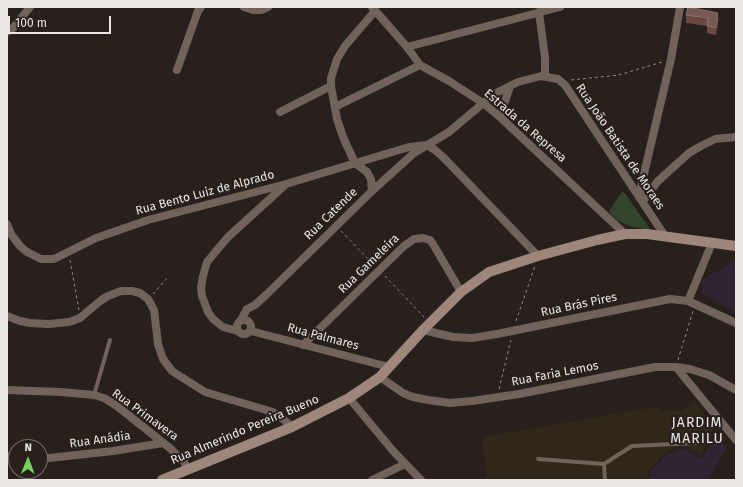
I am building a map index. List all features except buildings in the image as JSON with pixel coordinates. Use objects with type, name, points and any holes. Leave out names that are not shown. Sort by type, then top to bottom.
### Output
[{"type":"main road","name":"Rua Almerindo Pereira Bueno","points":[[162,480],[292,427],[349,398],[380,377],[423,330],[461,292],[489,272],[538,256],[625,234],[647,234],[736,246]]},
{"type":"street","points":[[7,32],[13,28],[30,7]]},
{"type":"street","points":[[177,70],[198,11],[201,7]]},
{"type":"street","points":[[244,7],[253,10],[261,10],[268,7]]},
{"type":"street","points":[[407,47],[560,7]]},
{"type":"street","points":[[641,198],[671,59],[680,7]]},
{"type":"street","points":[[372,191],[371,179],[367,172],[355,164],[343,137],[335,107],[331,78],[333,69],[345,46],[373,9]]},
{"type":"street","name":"Estrada da Represa","points":[[373,9],[407,47],[420,65],[449,81],[483,103],[500,117],[625,234]]},
{"type":"street","points":[[539,12],[545,58],[545,76]]},
{"type":"street","points":[[335,107],[420,65]]},
{"type":"street","name":"Rua João Batista de Moraes","points":[[427,145],[449,132],[494,94],[510,86],[531,78],[545,76],[561,81],[641,198],[665,236]]},
{"type":"street","points":[[280,112],[331,86]]},
{"type":"street","points":[[500,117],[510,86]]},
{"type":"street","points":[[641,198],[689,153],[715,139],[736,137]]},
{"type":"street","points":[[427,145],[444,158],[538,256]]},
{"type":"street","name":"Rua Bento Luiz de Alprado","points":[[7,224],[20,246],[27,252],[41,259],[54,258],[96,238],[125,227],[286,184],[408,147],[427,145]]},
{"type":"street","name":"Rua Catende","points":[[242,320],[247,309],[255,305],[372,191],[414,153],[427,145]]},
{"type":"street","name":"Rua Palmares","points":[[251,328],[244,335],[238,331],[228,329],[218,324],[213,319],[208,312],[202,296],[201,288],[203,276],[208,262],[228,237],[286,184]]},
{"type":"street","name":"Rua Gameleira","points":[[303,345],[404,246],[414,239],[423,238],[430,240],[461,292]]},
{"type":"street","points":[[692,302],[712,243]]},
{"type":"street","points":[[7,316],[20,321],[49,324],[68,322],[80,318],[108,296],[121,291],[140,293],[148,299],[154,310],[160,352],[163,359],[172,371],[205,392],[273,412],[292,427]]},
{"type":"street","name":"Rua Brás Pires","points":[[423,330],[453,337],[472,338],[663,300],[676,299],[692,302],[736,323]]},
{"type":"street","points":[[251,328],[252,311],[255,305]]},
{"type":"street","points":[[238,331],[238,324],[242,320]]},
{"type":"street","name":"Rua Palmares","points":[[242,320],[248,321],[251,328],[303,345],[389,367]]},
{"type":"street","points":[[676,366],[736,440]]},
{"type":"street","name":"Rua Faria Lemos","points":[[380,377],[403,393],[413,397],[450,403],[512,395],[655,367],[676,366],[710,375],[736,390]]},
{"type":"street","name":"Rua Primavera","points":[[7,390],[61,392],[94,395],[104,398],[117,406],[177,454],[188,469]]},
{"type":"street","points":[[349,398],[405,464],[421,480]]},
{"type":"street","name":"Rua Anádia","points":[[48,458],[113,451],[163,443]]},
{"type":"street","points":[[372,480],[405,464]]},
{"type":"lane","points":[[94,395],[110,340]]},
{"type":"lane","points":[[538,459],[604,464],[632,446],[696,443]]},
{"type":"lane","points":[[604,464],[605,480]]},
{"type":"path","points":[[561,81],[619,74],[671,59]]},
{"type":"path","points":[[69,252],[80,318]]},
{"type":"path","points":[[148,299],[168,276]]},
{"type":"path","points":[[676,366],[692,302]]},
{"type":"shaded area","points":[[736,260],[736,314],[701,292],[702,280]]},
{"type":"shaded area","points":[[695,400],[713,430],[701,456],[687,447],[676,447],[663,454],[648,472],[648,480],[487,480],[482,437],[660,406],[661,411],[681,411]]},
{"type":"shaded area","points":[[715,437],[727,447],[708,480],[650,480],[650,472],[666,455],[683,448],[702,459]]},
{"type":"green space","points":[[623,191],[651,230],[632,227],[616,220],[609,212]]},
{"type":"district","name":"JARDIM MARILU","points":[[697,432]]}]
